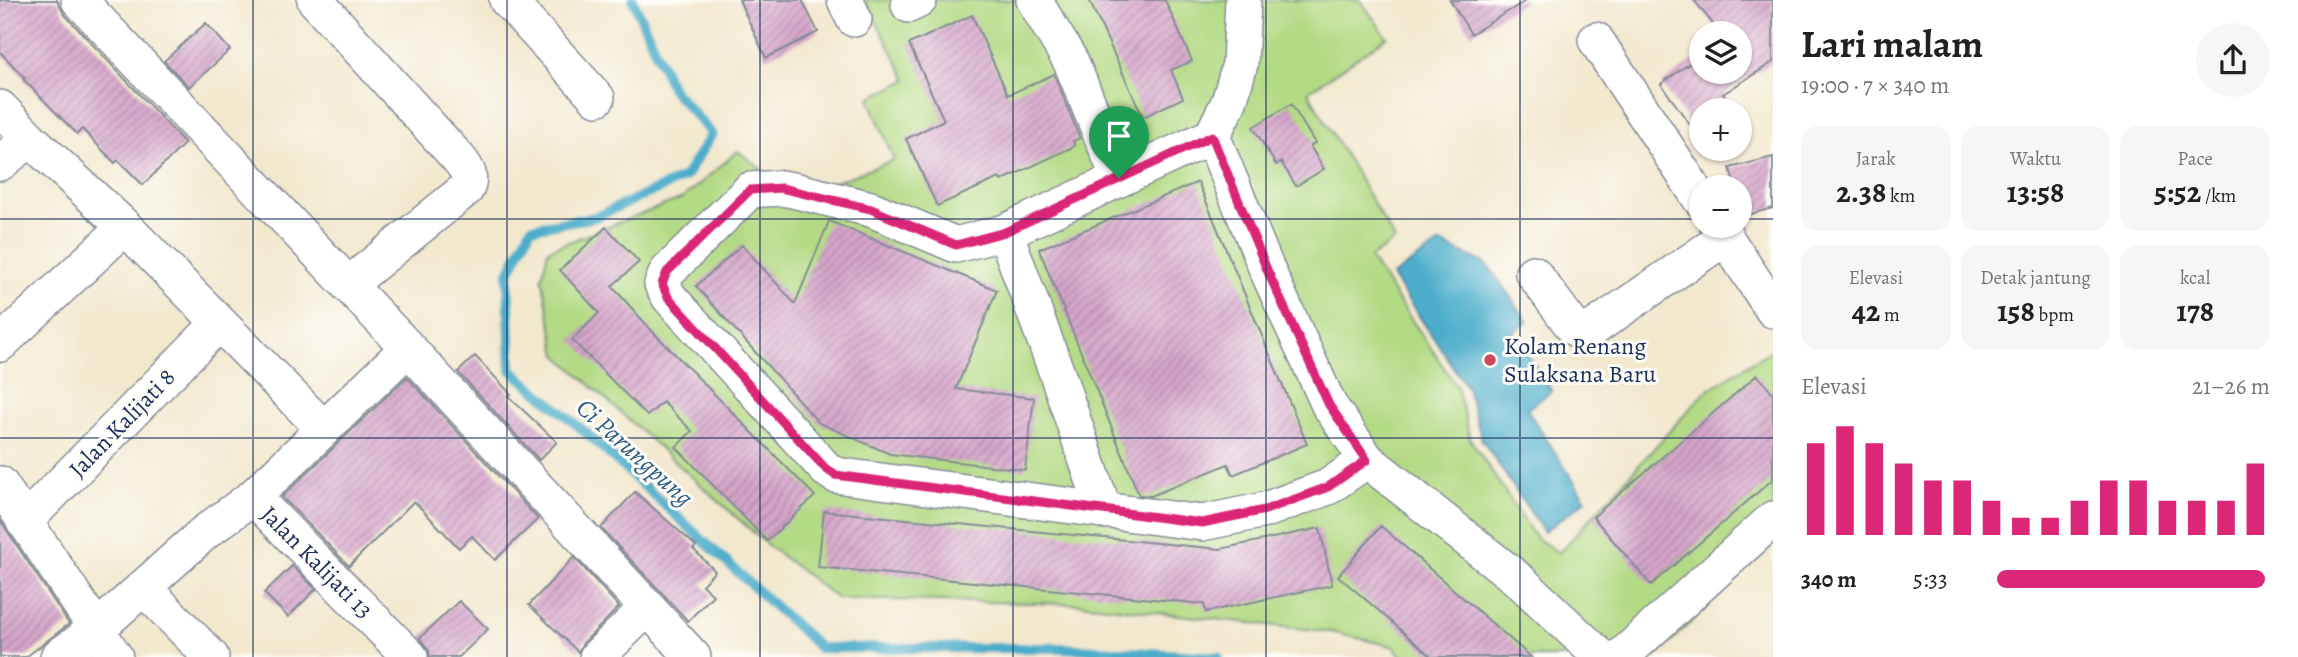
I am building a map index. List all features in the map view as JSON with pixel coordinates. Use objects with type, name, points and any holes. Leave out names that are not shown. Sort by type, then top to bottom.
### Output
[{"type":"street","points":[[79,0],[408,348],[694,657]]},
{"type":"street","points":[[315,0],[459,159],[469,174],[470,181],[466,189],[348,285]]},
{"type":"street","points":[[506,0],[597,98]]},
{"type":"street","points":[[1034,0],[1071,62],[1119,178]]},
{"type":"street","points":[[1242,0],[1240,64],[1228,102],[1212,136],[1005,232],[956,245],[871,209],[781,188],[753,189],[744,194],[667,272],[662,284],[668,297],[826,469],[835,475],[1202,523],[1265,510],[1328,487],[1367,460]]},
{"type":"street","points":[[1596,40],[1689,182]]},
{"type":"street","points":[[0,108],[125,227],[324,429]]},
{"type":"street","points":[[1212,136],[1268,272],[1329,405],[1367,460],[1520,581],[1601,657]]},
{"type":"street","points":[[0,163],[30,139]]},
{"type":"street","points":[[0,344],[125,227]]},
{"type":"street","points":[[1005,232],[1104,512]]},
{"type":"street","points":[[1532,273],[1574,328],[1582,333],[1592,329],[1713,238]]},
{"type":"street","points":[[1731,238],[1761,263],[1773,310]]},
{"type":"street","name":"Jalan Kalijati 8","points":[[24,522],[219,323]]},
{"type":"street","points":[[58,657],[106,643],[144,588],[204,533],[253,498],[408,348]]},
{"type":"street","points":[[0,484],[106,643]]},
{"type":"street","name":"Jalan Kalijati 13","points":[[253,498],[410,657]]},
{"type":"street","points":[[1621,657],[1773,519]]},
{"type":"street","points":[[144,588],[211,657]]},
{"type":"street","points":[[597,657],[648,607]]},
{"type":"green space","points":[[865,0],[1360,0],[1387,37],[1308,92],[1395,240],[1370,258],[1457,387],[1470,439],[1535,537],[1559,553],[1705,392],[1773,349],[1773,542],[1655,657],[1403,657],[1392,646],[1331,632],[1080,604],[838,599],[766,544],[557,355],[542,278],[548,250],[683,198],[738,151],[775,180],[830,184],[894,160],[869,98],[907,80]]},
{"type":"water","name":"Kolam Renang Sulaksana Baru","points":[[1440,243],[1487,264],[1528,322],[1513,332],[1552,391],[1527,409],[1586,500],[1544,532],[1482,440],[1467,388],[1392,276]]},
{"type":"building","points":[[0,0],[57,0],[64,14],[185,143],[143,185],[118,160],[115,163],[82,129],[77,134],[0,52]]},
{"type":"building","points":[[739,0],[802,0],[818,32],[766,58]]},
{"type":"building","points":[[1089,0],[1165,0],[1192,61],[1171,70],[1183,98],[1143,117]]},
{"type":"building","points":[[1450,0],[1527,0],[1471,34]]},
{"type":"building","points":[[1694,0],[1773,0],[1773,62],[1752,75],[1752,21],[1711,21]]},
{"type":"building","points":[[972,15],[1008,95],[1054,74],[1080,138],[1073,141],[1075,146],[1001,181],[999,178],[937,206],[906,139],[944,120],[909,44]]},
{"type":"building","points":[[206,23],[230,50],[189,87],[164,61]]},
{"type":"building","points":[[1689,64],[1689,84],[1739,84],[1723,94],[1726,98],[1689,98],[1689,123],[1661,84]]},
{"type":"building","points":[[1291,104],[1315,143],[1310,146],[1324,169],[1296,186],[1281,162],[1276,165],[1253,127]]},
{"type":"building","points":[[1773,157],[1773,208],[1752,214],[1752,175],[1732,175],[1730,168]]},
{"type":"building","points":[[1198,182],[1307,444],[1233,475],[1228,464],[1151,496],[1139,495],[1039,249]]},
{"type":"building","points":[[829,221],[997,290],[956,389],[1034,398],[1025,470],[890,454],[819,423],[696,286],[742,245],[795,304]]},
{"type":"building","points":[[606,227],[639,262],[612,286],[652,331],[815,496],[767,541],[676,447],[692,431],[663,402],[647,416],[572,340],[599,313],[560,270]]},
{"type":"building","points":[[475,356],[511,394],[508,396],[557,442],[539,460],[458,372]]},
{"type":"building","points":[[1757,375],[1773,393],[1773,479],[1651,585],[1593,517]]},
{"type":"building","points":[[407,377],[538,519],[495,560],[472,536],[459,548],[414,501],[349,566],[282,497]]},
{"type":"building","points":[[635,492],[696,546],[693,549],[715,571],[702,585],[713,595],[688,621],[601,528]]},
{"type":"building","points":[[824,511],[1220,549],[1320,528],[1332,585],[1206,612],[1204,604],[818,567]]},
{"type":"building","points":[[0,520],[69,624],[26,657],[0,657]]},
{"type":"building","points":[[1381,526],[1531,657],[1432,657],[1338,576]]},
{"type":"building","points":[[574,557],[619,607],[583,643],[578,652],[529,605]]},
{"type":"building","points":[[292,566],[316,589],[288,617],[264,593]]},
{"type":"building","points":[[459,601],[488,629],[459,657],[430,657],[420,638]]},
{"type":"waterway","name":"Ci Parungpung","points":[[633,0],[672,89],[712,134],[685,177],[595,217],[531,228],[508,275],[511,370],[583,430],[820,648],[1061,648],[1218,657]]},
{"type":"place","name":"Kolam Renang Sulaksana Baru","points":[[1490,360]]},
{"type":"route","points":[[1212,136],[1268,272],[1329,405],[1367,460],[1328,487],[1265,510],[1202,523],[835,475],[826,469],[668,297],[662,284],[667,272],[747,191],[753,189],[793,190],[871,209],[956,245],[1005,232],[1119,178],[1212,136]]}]
